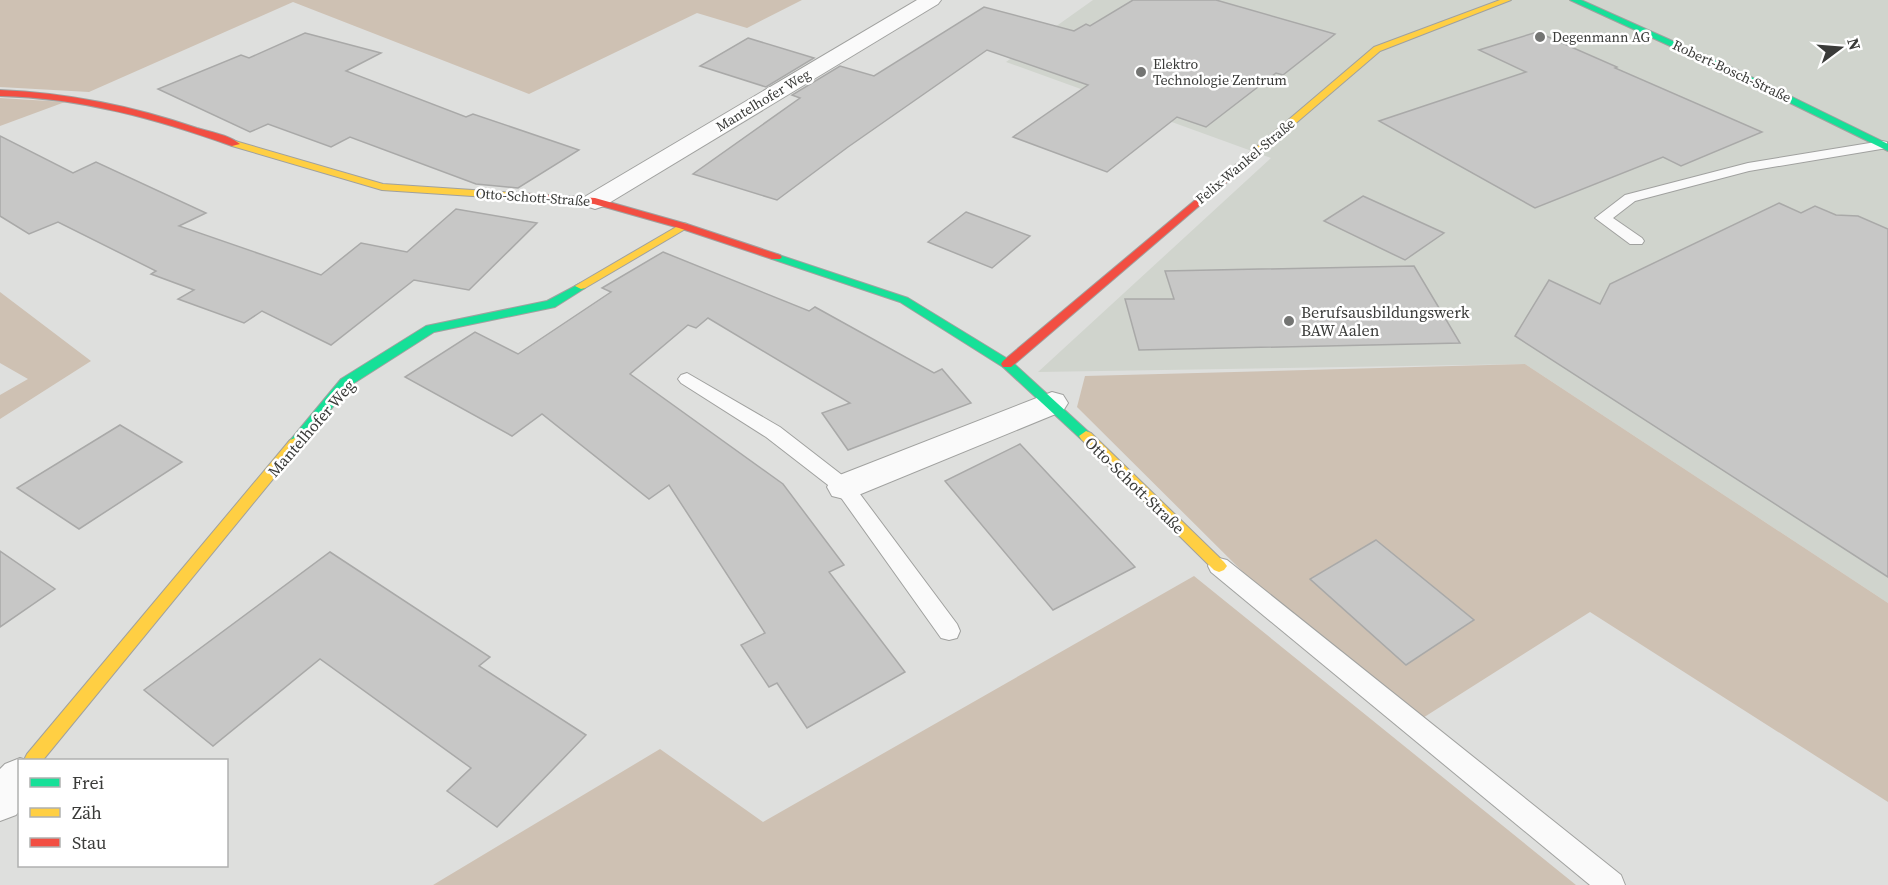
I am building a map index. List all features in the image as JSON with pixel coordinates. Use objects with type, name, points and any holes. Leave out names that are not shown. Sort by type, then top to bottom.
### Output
[{"type":"street","name":"Mantelhofer Weg","points":[[595,201],[931,0]]},
{"type":"street","name":"Felix-Wankel-Straße","points":[[1007,364],[1377,49],[1507,0]]},
{"type":"street","name":"Robert-Bosch-Straße","points":[[1574,0],[1650,32],[1772,89],[1885,147]]},
{"type":"street","name":"Otto-Schott-Straße","points":[[0,93],[26,93],[87,100],[167,119],[260,153],[382,187],[595,201],[683,226],[904,300],[1007,364],[1052,403],[1219,566]]},
{"type":"street","name":"Mantelhofer Weg","points":[[34,759],[346,382],[430,329],[550,304],[683,226]]},
{"type":"street","points":[[844,487],[1052,403]]},
{"type":"street","points":[[0,800],[18,780]]},
{"type":"lane","points":[[1636,241],[1603,218],[1630,198],[1748,166],[1885,147]]},
{"type":"lane","points":[[687,379],[773,432],[844,487],[949,631]]},
{"type":"lane","points":[[1219,566],[1611,885]]},
{"type":"shaded area","points":[[0,0],[802,0],[747,28],[697,13],[529,94],[293,2],[89,92],[0,87]]},
{"type":"shaded area","points":[[1093,0],[1888,0],[1888,603],[1525,364],[1038,372],[1271,158],[1006,62]]},
{"type":"shaded area","points":[[0,98],[65,102],[0,126]]},
{"type":"shaded area","points":[[0,292],[91,361],[0,419],[0,395],[28,379],[0,363]]},
{"type":"shaded area","points":[[1525,364],[1888,603],[1888,802],[1590,612],[1418,721],[1249,578],[1077,407],[1085,376]]},
{"type":"shaded area","points":[[1194,576],[1576,885],[433,885],[660,749],[763,822]]},
{"type":"building","points":[[1133,0],[1216,0],[1335,34],[1283,75],[1276,73],[1206,127],[1177,117],[1107,172],[1013,137],[1088,85],[987,50],[848,147],[777,200],[693,174],[800,98],[792,95],[840,66],[874,76],[984,7],[1074,31],[1086,24],[1090,26]]},
{"type":"building","points":[[1537,32],[1762,132],[1681,166],[1663,157],[1535,208],[1379,121],[1526,72],[1479,50]]},
{"type":"building","points":[[305,33],[381,53],[346,71],[466,117],[473,114],[579,150],[518,188],[476,184],[350,137],[331,147],[268,124],[250,132],[158,89],[241,55],[249,58]]},
{"type":"building","points":[[748,38],[814,58],[766,87],[700,66]]},
{"type":"building","points":[[0,136],[73,173],[96,162],[206,213],[179,226],[321,275],[361,243],[407,252],[456,209],[537,223],[469,290],[414,280],[331,345],[262,311],[244,323],[178,299],[194,290],[151,274],[156,271],[58,222],[29,234],[0,216]]},
{"type":"building","points":[[1363,196],[1444,233],[1405,260],[1324,221]]},
{"type":"building","points":[[1779,203],[1801,213],[1815,206],[1836,215],[1858,216],[1888,229],[1888,577],[1515,336],[1549,280],[1600,304],[1610,284]]},
{"type":"building","points":[[966,212],[1030,236],[992,268],[928,242]]},
{"type":"building","points":[[663,252],[809,311],[815,307],[934,373],[942,369],[971,403],[848,450],[822,413],[850,403],[708,318],[696,328],[688,325],[630,374],[783,484],[844,565],[829,572],[905,672],[807,728],[777,683],[769,687],[741,645],[765,633],[669,485],[649,499],[542,414],[512,436],[405,377],[475,332],[518,354],[611,292],[602,288]]},
{"type":"building","name":"Berufsausbildungswerk BAW Aalen","points":[[1414,266],[1460,343],[1139,350],[1125,299],[1174,299],[1165,271]]},
{"type":"building","points":[[120,425],[182,462],[79,529],[17,488]]},
{"type":"building","points":[[1020,444],[1135,567],[1053,610],[945,481]]},
{"type":"building","points":[[1376,540],[1474,620],[1406,665],[1310,579]]},
{"type":"building","points":[[0,551],[55,589],[0,627]]},
{"type":"building","points":[[330,552],[490,657],[479,666],[586,735],[497,827],[447,791],[471,768],[320,659],[213,746],[144,690]]},
{"type":"traffic: fast","points":[[1574,0],[1732,71],[1888,148]]},
{"type":"traffic: fast","points":[[776,257],[904,300],[1007,364],[1086,436]]},
{"type":"traffic: fast","points":[[295,443],[346,382],[430,329],[551,304],[581,286]]},
{"type":"traffic: slow","points":[[1237,168],[1377,49],[1507,0]]},
{"type":"traffic: slow","points":[[235,144],[382,187],[518,196]]},
{"type":"traffic: slow","points":[[581,286],[683,226]]},
{"type":"traffic: slow","points":[[1086,436],[1219,566]]},
{"type":"traffic: slow","points":[[34,759],[295,443]]},
{"type":"traffic: jam","points":[[0,93],[61,97],[120,108],[178,124],[235,144]]},
{"type":"traffic: jam","points":[[1007,364],[1237,168]]},
{"type":"traffic: jam","points":[[518,196],[595,201],[683,226],[776,257]]},
{"type":"place","name":"Degenmann AG","points":[[1540,37]]},
{"type":"place","name":"Elektro Technologie Zentrum","points":[[1141,72]]},
{"type":"place","name":"Berufsausbildungswerk BAW Aalen","points":[[1289,321]]}]
